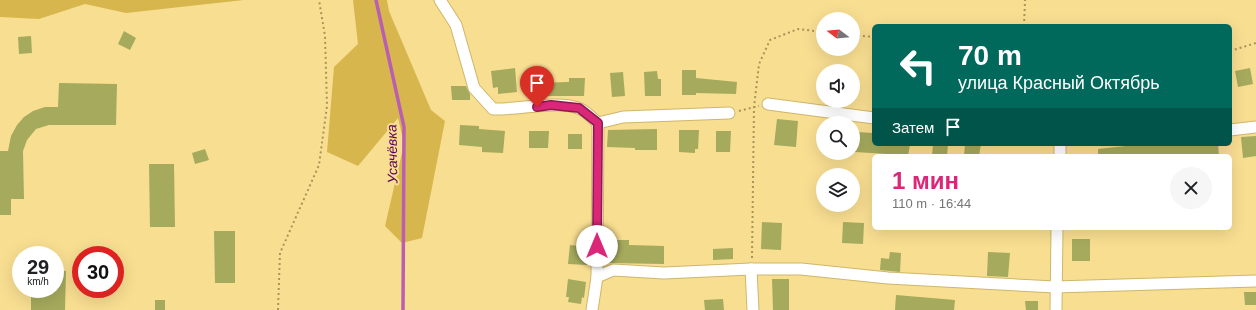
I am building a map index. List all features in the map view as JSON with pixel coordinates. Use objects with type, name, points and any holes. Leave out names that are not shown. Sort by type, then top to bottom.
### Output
[{"type":"street","points":[[440,0],[456,26],[474,88],[493,109],[509,110],[551,105],[579,108],[598,123]]},
{"type":"street","points":[[768,104],[872,118]]},
{"type":"street","points":[[598,123],[623,117],[729,113]]},
{"type":"street","points":[[592,310],[597,278],[598,123]]},
{"type":"street","points":[[1232,130],[1256,128]]},
{"type":"street","points":[[1056,310],[1057,230]]},
{"type":"street","points":[[597,278],[613,270],[664,273],[751,269],[801,269],[888,278],[1056,287],[1256,281]]},
{"type":"street","points":[[751,269],[753,310]]},
{"type":"path","points":[[278,310],[280,252],[319,165],[327,106],[325,36],[319,0]]},
{"type":"path","points":[[1024,24],[1025,0]]},
{"type":"path","points":[[751,269],[754,107],[759,64],[770,40],[798,29],[816,31]]},
{"type":"path","points":[[860,36],[872,38]]},
{"type":"path","points":[[1232,50],[1256,43]]},
{"type":"path","points":[[729,113],[768,104]]},
{"type":"shaded area","points":[[0,0],[244,0],[126,13],[85,4],[39,19],[0,17]]},
{"type":"shaded area","points":[[353,0],[387,0],[389,11],[431,110],[445,121],[422,238],[402,243],[385,226],[404,144],[398,118],[358,166],[327,152],[334,67],[358,44]]},
{"type":"building","points":[[124,31],[136,38],[130,50],[118,44]]},
{"type":"building","points":[[31,36],[32,53],[19,54],[18,37]]},
{"type":"building","points":[[515,68],[517,92],[498,94],[498,87],[493,88],[491,71]]},
{"type":"building","points":[[1250,68],[1253,84],[1238,87],[1235,71]]},
{"type":"building","points":[[682,70],[696,70],[696,78],[737,82],[736,94],[696,93],[696,95],[682,95]]},
{"type":"building","points":[[657,71],[658,79],[661,79],[661,96],[645,96],[644,72]]},
{"type":"building","points":[[623,72],[625,96],[612,97],[610,73]]},
{"type":"building","points":[[569,78],[585,78],[584,96],[536,96],[535,83],[569,82]]},
{"type":"building","points":[[59,83],[117,84],[116,125],[49,125],[36,129],[27,140],[23,151],[24,199],[11,199],[11,215],[0,215],[0,151],[8,151],[11,136],[17,125],[24,117],[33,111],[45,107],[58,107]]},
{"type":"building","points":[[451,86],[466,86],[470,94],[470,100],[452,100]]},
{"type":"building","points":[[777,119],[798,121],[796,147],[774,145]]},
{"type":"building","points":[[460,125],[479,126],[479,129],[505,131],[503,153],[482,152],[482,147],[459,145]]},
{"type":"building","points":[[657,129],[657,150],[635,150],[635,148],[607,147],[608,130]]},
{"type":"building","points":[[679,130],[699,130],[698,149],[695,149],[695,153],[679,152]]},
{"type":"building","points":[[529,131],[549,131],[548,148],[529,148]]},
{"type":"building","points":[[716,131],[731,131],[730,152],[716,152]]},
{"type":"building","points":[[860,132],[872,133],[872,146],[910,146],[908,154],[860,152]]},
{"type":"building","points":[[568,134],[582,134],[582,149],[568,149]]},
{"type":"building","points":[[1256,136],[1256,156],[1243,158],[1241,137]]},
{"type":"building","points":[[933,146],[948,146],[947,154],[932,154]]},
{"type":"building","points":[[965,146],[981,146],[979,154],[964,154]]},
{"type":"building","points":[[1126,146],[1218,146],[1219,154],[1098,154],[1098,149]]},
{"type":"building","points":[[205,149],[209,160],[195,164],[192,153]]},
{"type":"building","points":[[149,164],[174,164],[175,227],[150,227]]},
{"type":"building","points":[[762,222],[782,223],[781,250],[761,249]]},
{"type":"building","points":[[843,222],[864,223],[863,244],[842,243]]},
{"type":"building","points":[[214,231],[235,231],[235,283],[215,283]]},
{"type":"building","points":[[1072,239],[1090,239],[1090,261],[1072,261]]},
{"type":"building","points":[[607,240],[629,240],[629,245],[664,246],[664,264],[607,263]]},
{"type":"building","points":[[570,245],[588,247],[587,265],[568,264]]},
{"type":"building","points":[[733,248],[733,259],[713,260],[713,249]]},
{"type":"building","points":[[890,252],[901,253],[900,272],[880,270],[881,258],[889,259]]},
{"type":"building","points":[[988,252],[1010,253],[1008,277],[987,276]]},
{"type":"building","points":[[64,271],[66,271],[65,310],[31,310],[31,298],[64,298]]},
{"type":"building","points":[[568,279],[586,282],[584,298],[582,297],[581,304],[568,302],[569,297],[566,297]]},
{"type":"building","points":[[772,279],[789,279],[789,310],[773,310]]},
{"type":"building","points":[[1244,292],[1256,292],[1256,305],[1245,305]]},
{"type":"building","points":[[896,295],[955,300],[954,310],[895,310]]},
{"type":"building","points":[[723,299],[724,310],[705,310],[704,300]]},
{"type":"building","points":[[155,300],[165,300],[165,310],[155,310]]},
{"type":"building","points":[[1025,301],[1038,301],[1038,310],[1026,310]]},
{"type":"waterway","name":"Усачёвка","points":[[376,0],[404,127],[403,310]]},
{"type":"route","points":[[537,107],[551,105],[579,108],[598,123],[597,246]]}]
